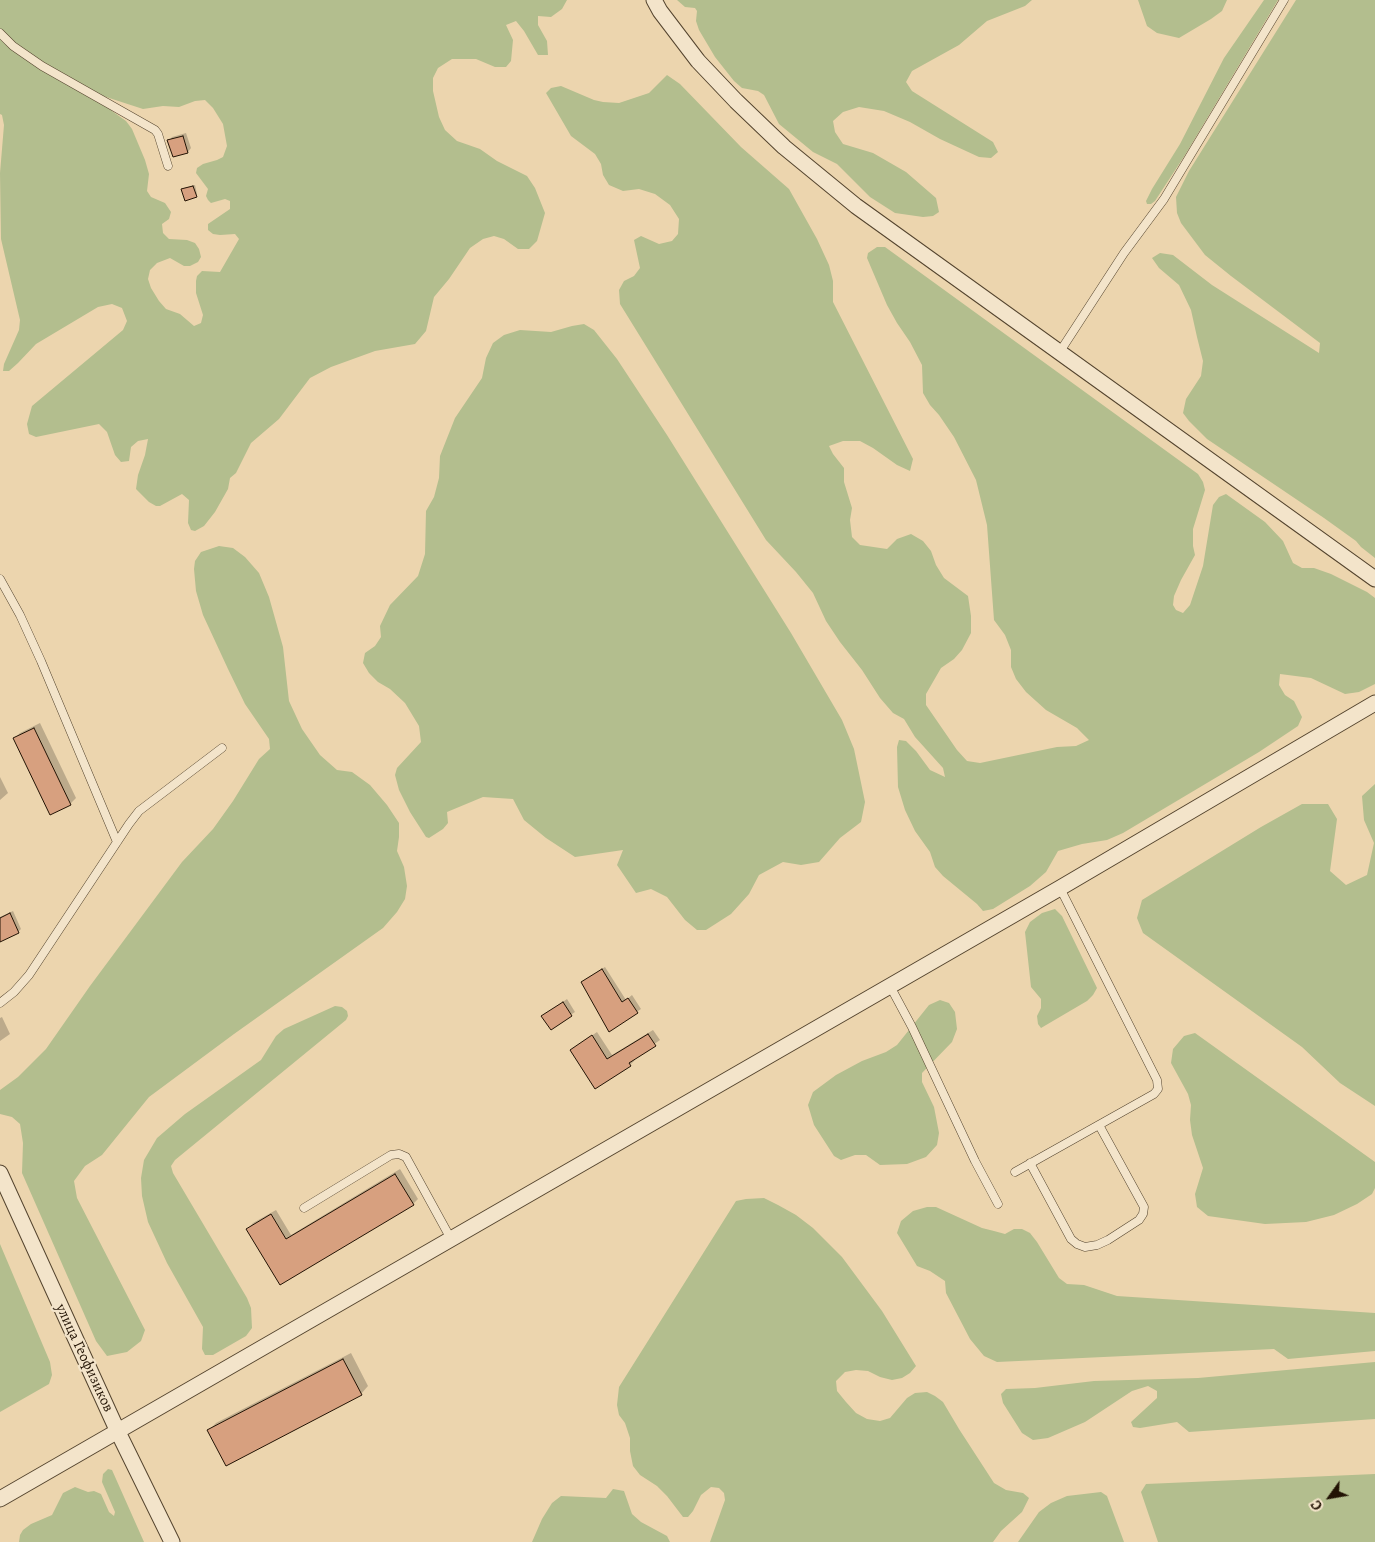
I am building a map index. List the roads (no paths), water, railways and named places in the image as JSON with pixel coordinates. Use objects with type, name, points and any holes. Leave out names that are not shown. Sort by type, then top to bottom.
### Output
[{"type":"street","points":[[654,0],[660,11],[698,61],[736,102],[784,147],[856,206],[1375,579]]},
{"type":"street","points":[[0,1499],[1060,888],[1375,702]]},
{"type":"street","name":"улица Геофизиков","points":[[0,1173],[118,1432],[172,1542]]},
{"type":"lane","points":[[1060,353],[1124,253],[1164,199],[1284,0]]},
{"type":"lane","points":[[0,33],[13,46],[42,66],[155,130],[168,166]]},
{"type":"lane","points":[[0,579],[20,615],[41,661],[117,842]]},
{"type":"lane","points":[[0,1003],[14,992],[29,975],[139,811],[222,748]]},
{"type":"lane","points":[[1015,1172],[1154,1094],[1158,1090],[1159,1085],[1060,888]]},
{"type":"lane","points":[[890,986],[912,1027],[998,1204]]},
{"type":"lane","points":[[1030,1164],[1071,1239],[1077,1244],[1086,1247],[1108,1240],[1140,1220],[1144,1207],[1099,1125]]},
{"type":"lane","points":[[304,1208],[391,1155],[399,1154],[406,1157],[410,1163],[451,1239]]}]
